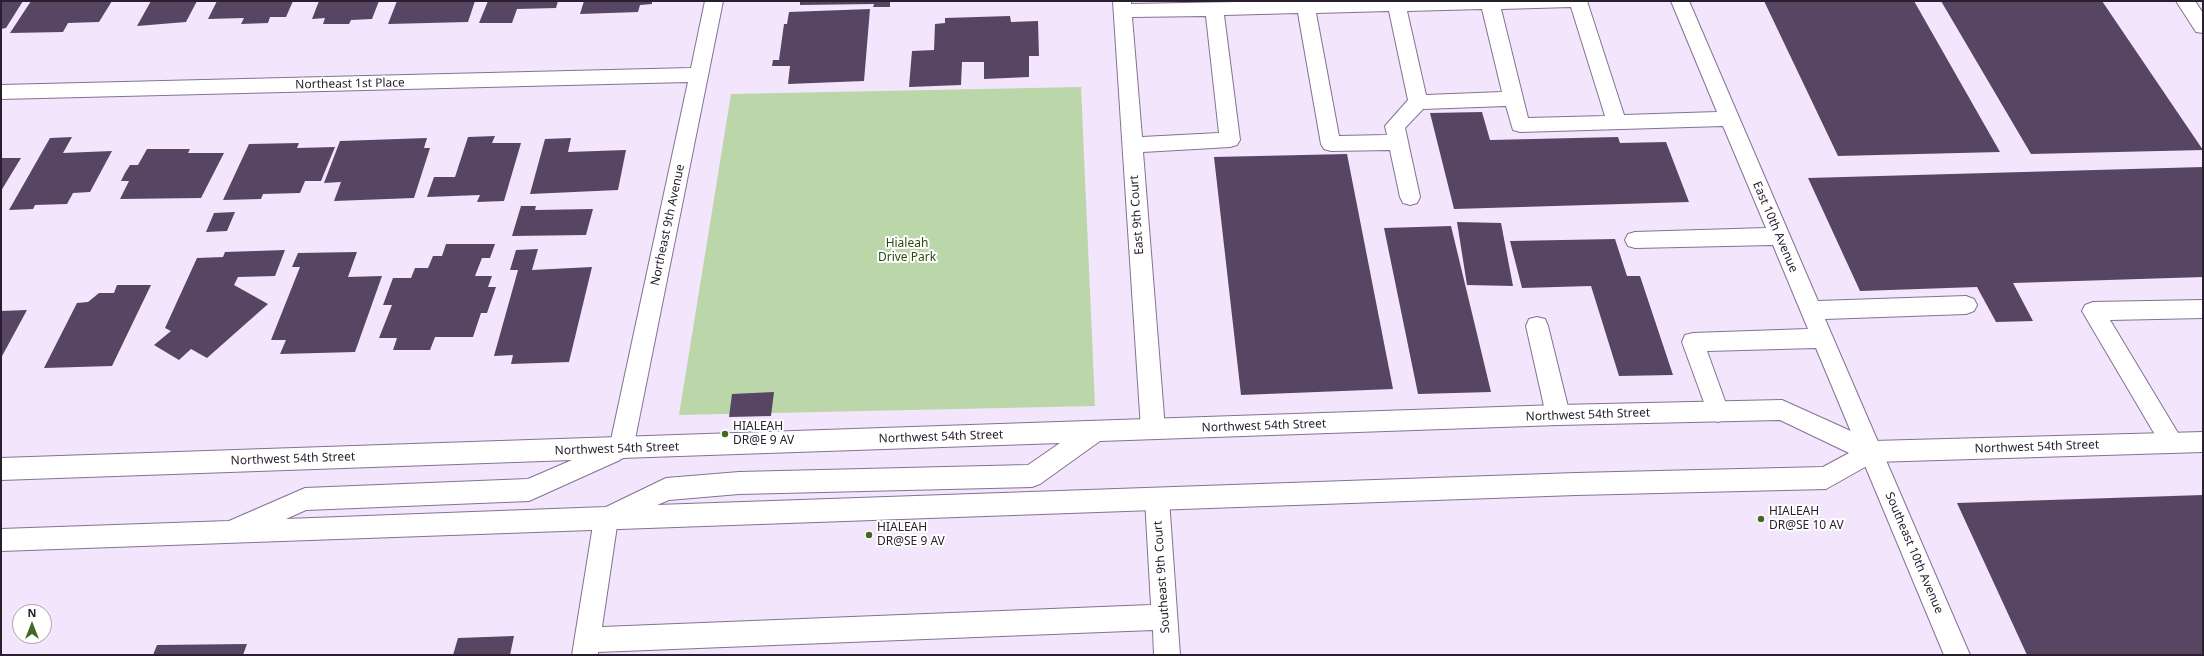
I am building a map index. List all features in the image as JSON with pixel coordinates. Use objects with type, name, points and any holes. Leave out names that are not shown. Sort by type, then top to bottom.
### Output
[{"type":"main road","name":"Northeast 9th Avenue","points":[[621,449],[700,75],[714,1]]},
{"type":"main road","points":[[1122,6],[1214,9],[1577,1],[1617,123]]},
{"type":"main road","name":"East 10th Avenue","points":[[1680,1],[1871,452]]},
{"type":"main road","points":[[2185,1],[2203,27]]},
{"type":"main road","points":[[1490,3],[1520,125],[1617,123],[1730,118]]},
{"type":"main road","name":"East 9th Court","points":[[1122,6],[1153,429]]},
{"type":"main road","points":[[1397,6],[1418,102]]},
{"type":"main road","points":[[1306,7],[1331,144],[1398,142]]},
{"type":"main road","points":[[1132,145],[1230,140],[1214,9]]},
{"type":"main road","name":"Northeast 1st Place","points":[[1,92],[700,75]]},
{"type":"main road","points":[[1410,197],[1395,126],[1418,102],[1513,99]]},
{"type":"main road","points":[[1635,240],[1779,236]]},
{"type":"main road","points":[[1811,310],[1966,305]]},
{"type":"main road","points":[[2172,443],[2093,311],[2203,309]]},
{"type":"main road","points":[[1537,326],[1558,415]]},
{"type":"main road","points":[[1718,412],[1693,342],[1823,338]]},
{"type":"main road","name":"Northwest 54th Street","points":[[1,468],[621,449],[1558,415],[1782,410],[1871,452],[2203,442]]},
{"type":"main road","points":[[1094,432],[1032,476],[739,483],[666,489],[606,520],[586,647],[1165,617]]},
{"type":"main road","points":[[224,532],[305,499],[529,490],[621,449]]},
{"type":"main road","name":"Northwest 54th Street","points":[[1,540],[606,520],[1576,484],[1826,478],[1871,452]]},
{"type":"main road","name":"Southeast 10th Avenue","points":[[1871,452],[1957,655]]},
{"type":"main road","name":"Southeast 9th Court","points":[[1157,499],[1167,655]]},
{"type":"green space","name":"Hialeah Drive Park","points":[[1081,87],[1095,406],[679,415],[731,94]]},
{"type":"building","points":[[1,1],[23,1],[6,28],[1,29]]},
{"type":"building","points":[[31,1],[112,1],[99,22],[68,23],[63,32],[10,33]]},
{"type":"building","points":[[151,1],[197,1],[186,22],[137,26]]},
{"type":"building","points":[[217,1],[293,1],[286,17],[270,17],[268,23],[241,24],[244,18],[208,19]]},
{"type":"building","points":[[319,1],[379,1],[372,19],[351,20],[349,24],[323,24],[325,18],[312,19]]},
{"type":"building","points":[[397,1],[475,1],[468,22],[388,24]]},
{"type":"building","points":[[488,1],[558,1],[556,8],[517,9],[512,23],[479,23]]},
{"type":"building","points":[[584,1],[652,1],[652,4],[640,5],[638,12],[580,14]]},
{"type":"building","points":[[800,1],[890,1],[890,7],[873,7],[874,4],[800,5]]},
{"type":"building","points":[[1764,1],[1914,1],[2000,152],[1838,156]]},
{"type":"building","points":[[1941,1],[2102,1],[2203,150],[2031,154]]},
{"type":"building","points":[[870,9],[864,81],[788,84],[790,66],[772,66],[773,60],[779,60],[784,24],[787,24],[789,12]]},
{"type":"building","points":[[1010,16],[1011,22],[1038,21],[1039,56],[1029,56],[1029,77],[984,79],[984,62],[962,62],[961,85],[909,87],[912,51],[934,50],[935,24],[945,23],[945,18]]},
{"type":"building","points":[[1482,112],[1490,140],[1618,137],[1620,143],[1666,142],[1689,202],[1454,209],[1430,113]]},
{"type":"building","points":[[495,136],[492,143],[521,143],[504,201],[477,202],[480,195],[427,197],[434,177],[455,177],[468,137]]},
{"type":"building","points":[[72,137],[63,153],[112,151],[90,192],[73,193],[67,204],[35,205],[33,209],[9,210],[50,138]]},
{"type":"building","points":[[427,138],[424,148],[430,148],[414,198],[334,201],[341,182],[324,183],[340,141]]},
{"type":"building","points":[[571,138],[568,152],[626,150],[618,190],[530,194],[545,139]]},
{"type":"building","points":[[299,143],[297,148],[335,147],[321,181],[305,181],[300,193],[263,194],[261,199],[223,200],[249,144]]},
{"type":"building","points":[[147,149],[190,149],[188,153],[224,153],[201,198],[120,199],[129,181],[121,181],[125,173],[130,165],[138,165]]},
{"type":"building","points":[[1347,154],[1393,389],[1241,395],[1214,157]]},
{"type":"building","points":[[1,158],[21,158],[1,191]]},
{"type":"building","points":[[2203,167],[2203,277],[2013,283],[2033,321],[1996,322],[1977,287],[1860,291],[1808,178]]},
{"type":"building","points":[[521,206],[536,206],[535,210],[593,209],[586,235],[512,236]]},
{"type":"building","points":[[235,212],[227,231],[206,232],[214,213]]},
{"type":"building","points":[[1457,222],[1501,223],[1513,286],[1467,285]]},
{"type":"building","points":[[1451,226],[1491,392],[1418,394],[1384,228]]},
{"type":"building","points":[[1615,239],[1627,276],[1640,276],[1673,375],[1619,376],[1591,286],[1522,288],[1510,241]]},
{"type":"building","points":[[446,244],[495,244],[490,258],[482,258],[475,276],[492,276],[488,287],[496,287],[487,313],[481,313],[473,337],[435,337],[430,350],[393,350],[397,338],[379,338],[392,305],[383,305],[393,278],[411,278],[415,268],[428,268],[433,256],[442,256]]},
{"type":"building","points":[[538,249],[532,270],[592,267],[569,362],[511,364],[513,355],[494,356],[518,270],[510,270],[516,250]]},
{"type":"building","points":[[285,250],[275,276],[238,277],[234,285],[268,304],[207,358],[191,349],[179,360],[154,345],[171,331],[165,328],[197,258],[223,257],[225,252]]},
{"type":"building","points":[[357,252],[348,277],[382,276],[355,352],[280,354],[286,340],[271,340],[300,267],[292,267],[298,253]]},
{"type":"building","points":[[117,285],[151,285],[112,366],[44,368],[77,303],[88,302],[99,293],[114,293]]},
{"type":"building","points":[[27,310],[1,358],[1,311]]},
{"type":"building","points":[[774,392],[771,416],[729,417],[732,394]]},
{"type":"building","points":[[2203,495],[2203,655],[2027,655],[1957,503]]},
{"type":"building","points":[[514,636],[510,655],[453,655],[458,638]]},
{"type":"building","points":[[247,644],[243,655],[153,655],[157,645]]},
{"type":"place","name":"HIALEAH DR@E 9 AV","points":[[725,434]]},
{"type":"place","name":"HIALEAH DR@SE 10 AV","points":[[1761,519]]},
{"type":"place","name":"HIALEAH DR@SE 9 AV","points":[[869,535]]}]
